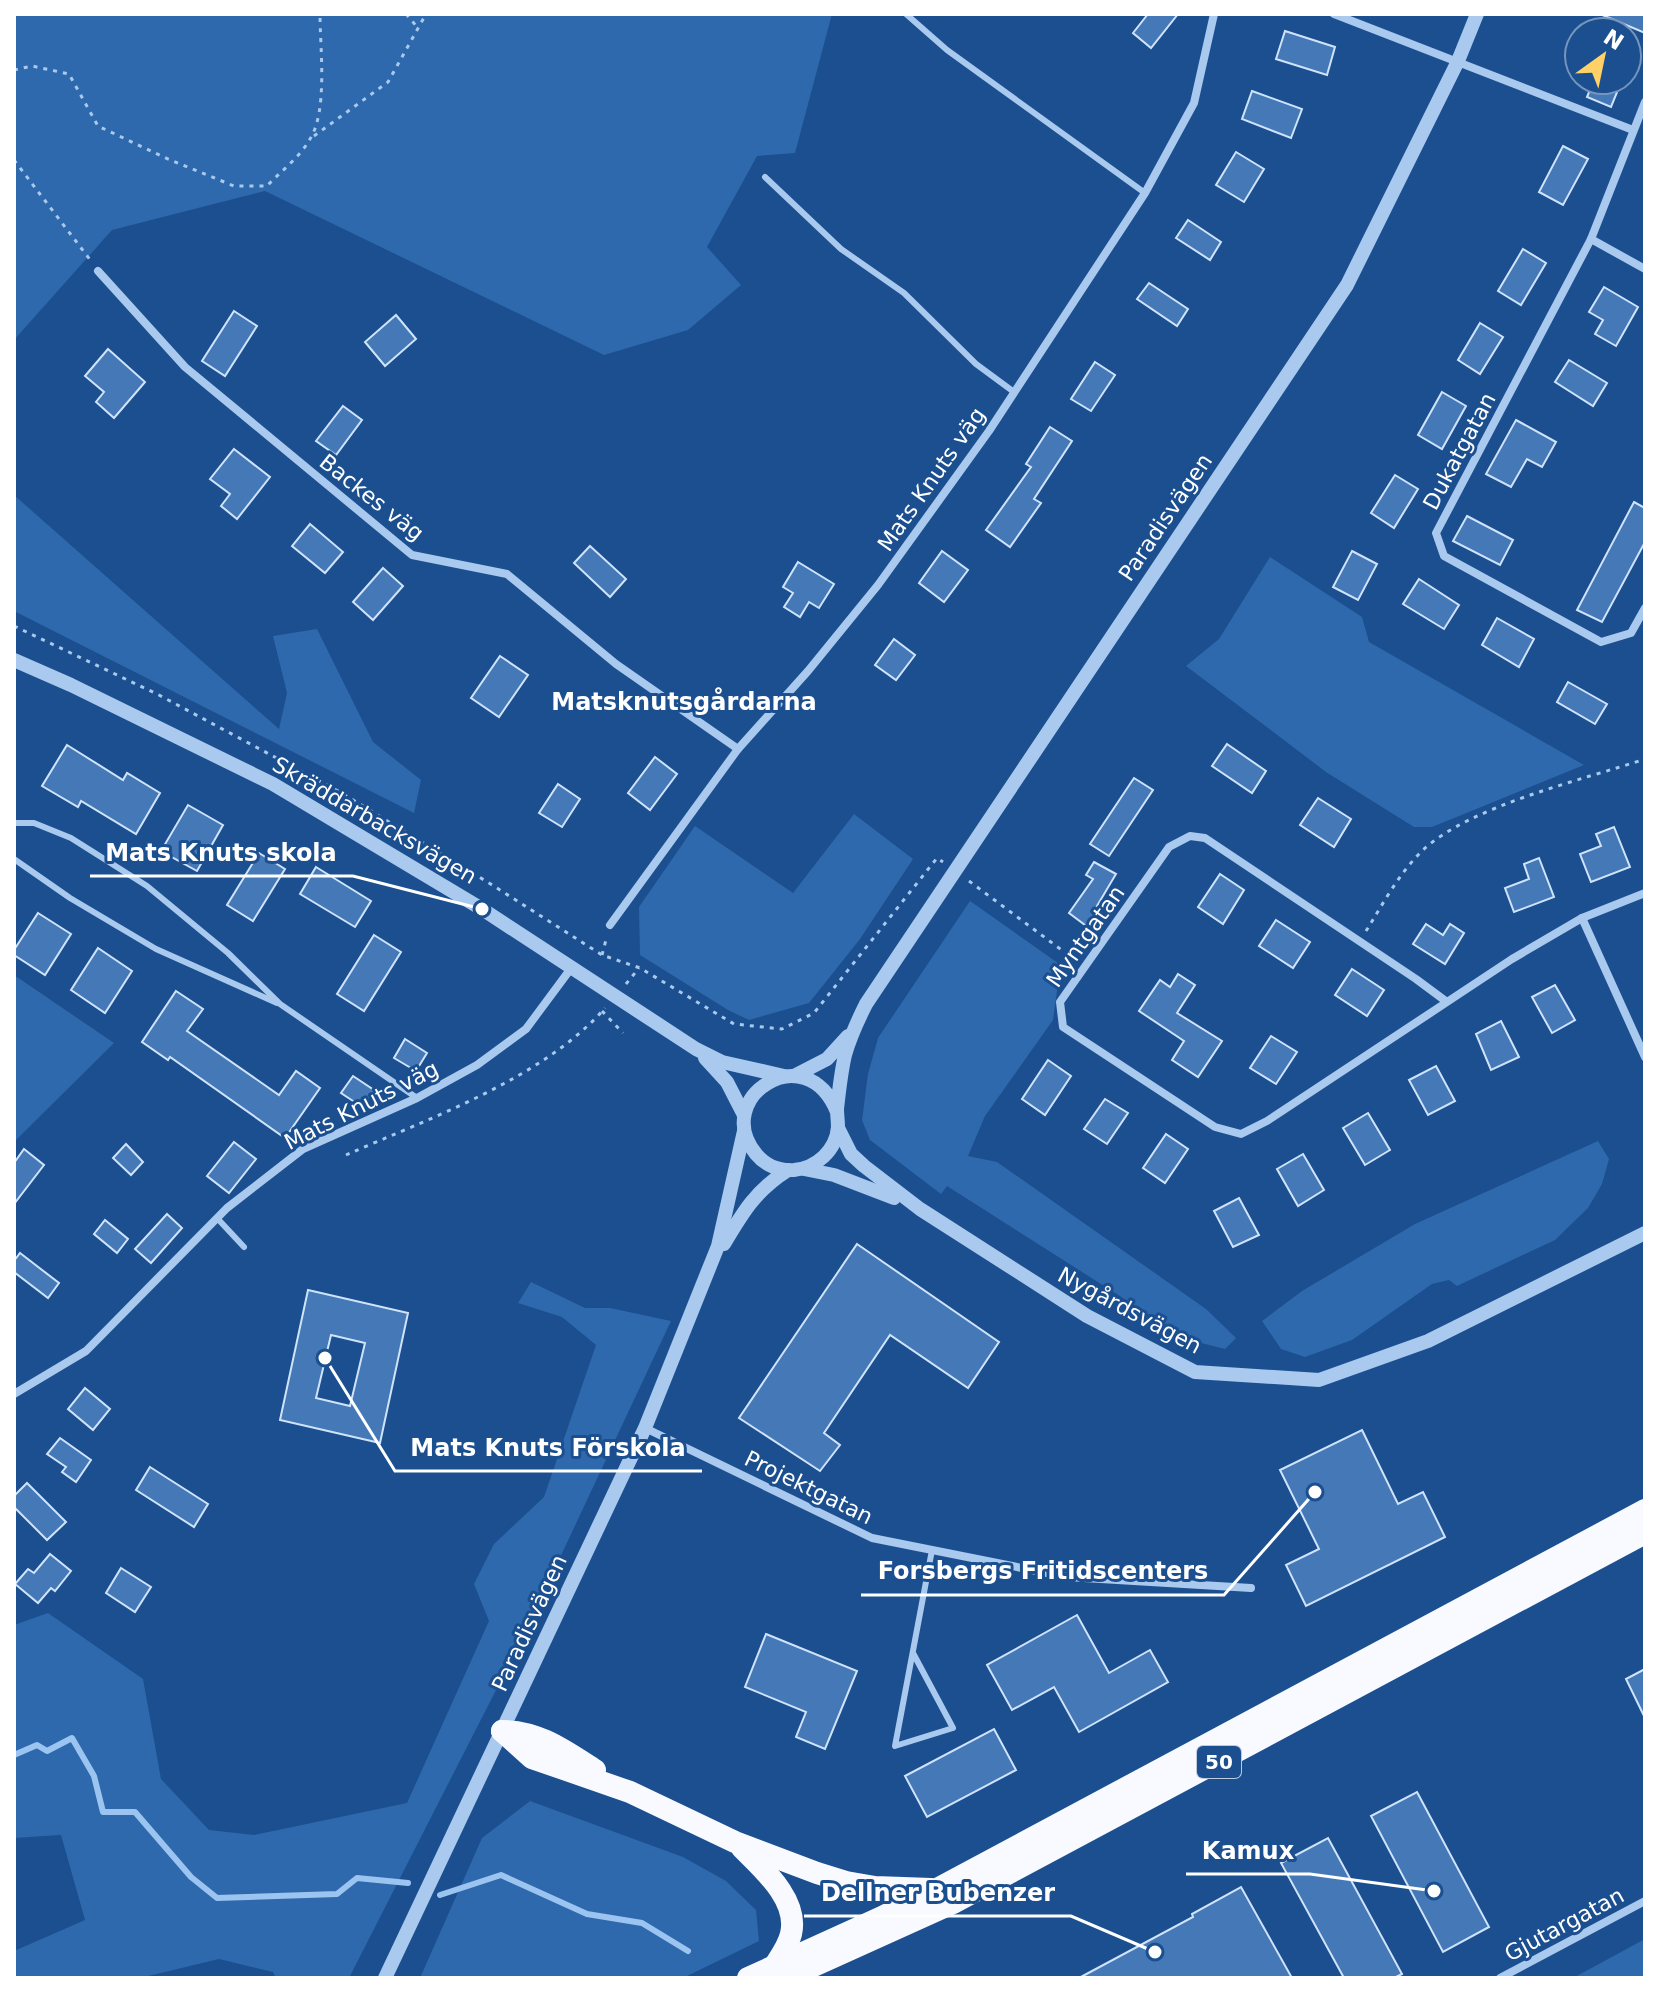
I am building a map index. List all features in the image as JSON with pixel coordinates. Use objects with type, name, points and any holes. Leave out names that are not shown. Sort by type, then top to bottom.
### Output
[{"type":"highway","name":"50","points":[[780,1973],[1645,1510]]},
{"type":"highway","name":"50","points":[[748,1978],[780,1973],[953,1903],[1645,1533]]},
{"type":"highway","points":[[502,1731],[532,1758],[630,1792],[735,1842],[846,1882],[884,1888],[937,1889]]},
{"type":"highway","points":[[735,1842],[767,1872],[789,1910],[792,1930],[780,1973]]},
{"type":"street","name":"Mats Knuts väg","points":[[610,925],[738,749],[808,671],[878,585],[1014,392],[1145,193],[1194,103],[1214,14]]},
{"type":"street","points":[[1334,14],[1633,130]]},
{"type":"street","name":"Paradisvägen","points":[[837,1112],[845,1055],[866,1004],[1347,285],[1458,61],[1477,14]]},
{"type":"street","name":"Dukatgatan","points":[[1645,102],[1591,239],[1436,533],[1444,556],[1601,642],[1631,633],[1645,608]]},
{"type":"street","points":[[1591,239],[1645,269]]},
{"type":"street","name":"Backes väg","points":[[98,271],[185,367],[412,555],[507,574],[616,664],[738,749]]},
{"type":"street","name":"Skräddarbacksvägen","points":[[14,660],[273,784],[482,909],[696,1049],[722,1062],[790,1076]]},
{"type":"street","name":"Myntgatan","points":[[1447,1002],[1205,838],[1190,836],[1169,847],[1060,1002],[1063,1027],[1215,1127],[1241,1134],[1267,1121],[1447,1002],[1512,959],[1582,918],[1645,893]]},
{"type":"street","points":[[1582,918],[1645,1057]]},
{"type":"street","name":"Mats Knuts väg","points":[[14,1394],[86,1351],[217,1218],[303,1149],[417,1098],[477,1065],[526,1029],[572,967]]},
{"type":"street","name":"Paradisvägen","points":[[790,1076],[827,1059],[855,1026]]},
{"type":"street","name":"Skräddarbacksvägen","points":[[696,1049],[727,1082],[744,1115]]},
{"type":"street","points":[[790,1076],[809,1079],[822,1087],[837,1112],[838,1128],[834,1142],[817,1163],[804,1169],[773,1167],[759,1158],[749,1146],[744,1131],[744,1115],[758,1088],[771,1080],[790,1076]]},
{"type":"street","name":"Nygårdsvägen","points":[[838,1128],[851,1154],[920,1209],[1087,1316],[1195,1372],[1319,1380],[1428,1341],[1645,1233]]},
{"type":"street","name":"Paradisvägen","points":[[385,1978],[645,1428],[704,1284],[727,1217],[744,1131]]},
{"type":"street","name":"Nygårdsvägen","points":[[804,1169],[861,1183],[920,1209]]},
{"type":"street","name":"Paradisvägen","points":[[704,1284],[745,1209],[761,1189],[788,1170]]},
{"type":"street","name":"Projektgatan","points":[[645,1428],[872,1538],[1067,1577],[1251,1588]]},
{"type":"street","name":"Gjutargatan","points":[[1500,1978],[1645,1901]]},
{"type":"lane","points":[[906,14],[947,50],[1145,193]]},
{"type":"lane","points":[[765,177],[841,249],[904,293],[976,364],[1014,392]]},
{"type":"lane","points":[[14,823],[34,823],[71,838],[147,886],[228,953],[280,1004],[417,1098]]},
{"type":"lane","points":[[14,859],[70,898],[156,949],[280,1004]]},
{"type":"lane","points":[[217,1218],[244,1247]]},
{"type":"lane","points":[[913,1653],[953,1728],[895,1746],[932,1550]]},
{"type":"path","points":[[311,138],[318,125],[322,105],[320,14]]},
{"type":"path","points":[[406,14],[418,28]]},
{"type":"path","points":[[14,70],[32,66],[69,74],[98,126],[234,186],[267,186],[311,138],[388,82],[426,14]]},
{"type":"path","points":[[14,160],[98,271]]},
{"type":"path","points":[[14,626],[157,694],[340,792],[602,955],[640,968],[734,1024],[782,1029],[814,1013],[937,858],[1084,966]]},
{"type":"path","points":[[1359,941],[1401,876],[1422,851],[1449,829],[1502,806],[1645,759]]},
{"type":"path","points":[[602,955],[610,925]]},
{"type":"path","points":[[602,1011],[623,1033]]},
{"type":"path","points":[[346,1155],[495,1090],[562,1045]]},
{"type":"shaded area","points":[[14,14],[832,14],[795,153],[757,156],[707,247],[741,285],[688,330],[604,355],[265,191],[112,230],[14,340]]},
{"type":"shaded area","points":[[14,495],[279,729],[287,693],[273,636],[317,629],[373,742],[421,780],[414,813],[14,611]]},
{"type":"shaded area","points":[[1270,557],[1362,617],[1369,642],[1584,765],[1432,827],[1414,827],[1326,772],[1186,666],[1219,639]]},
{"type":"shaded area","points":[[854,814],[913,859],[860,939],[809,1003],[749,1020],[640,955],[639,907],[695,826],[793,893]]},
{"type":"shaded area","points":[[970,901],[1065,968],[1059,976],[1053,1020],[985,1116],[968,1156],[997,1162],[1206,1309],[1236,1338],[1225,1349],[1189,1340],[947,1186],[941,1194],[870,1140],[862,1120],[868,1074],[878,1038]]},
{"type":"shaded area","points":[[14,975],[114,1043],[14,1142]]},
{"type":"shaded area","points":[[1598,1141],[1609,1159],[1602,1184],[1588,1208],[1555,1240],[1457,1286],[1449,1280],[1432,1284],[1352,1340],[1305,1357],[1281,1349],[1262,1321],[1302,1291],[1415,1224]]},
{"type":"shaded area","points":[[531,1282],[585,1308],[610,1308],[671,1321],[519,1645],[349,1978],[276,1978],[273,1972],[219,1959],[140,1978],[14,1978],[14,1951],[85,1920],[61,1835],[14,1838],[14,1625],[48,1613],[143,1679],[161,1779],[209,1830],[254,1835],[407,1803],[489,1621],[474,1584],[494,1544],[544,1497],[596,1345],[562,1317],[518,1303]]},
{"type":"shaded area","points":[[530,1801],[683,1857],[726,1881],[756,1910],[759,1941],[683,1978],[420,1978],[482,1838]]},
{"type":"shaded area","points":[[1645,1939],[1645,1978],[1573,1978]]},
{"type":"building","points":[[1148,14],[1178,14],[1151,48],[1133,33]]},
{"type":"building","points":[[1600,14],[1645,14],[1645,33],[1643,16]]},
{"type":"building","points":[[1285,31],[1335,47],[1327,75],[1276,59]]},
{"type":"building","points":[[1252,91],[1302,109],[1291,138],[1242,119]]},
{"type":"building","points":[[1587,96],[1615,96],[1611,107]]},
{"type":"building","points":[[1563,146],[1588,159],[1563,205],[1539,192]]},
{"type":"building","points":[[1236,152],[1264,169],[1244,202],[1216,185]]},
{"type":"building","points":[[1188,220],[1221,242],[1210,260],[1176,238]]},
{"type":"building","points":[[1523,249],[1546,263],[1521,305],[1498,291]]},
{"type":"building","points":[[1149,283],[1188,309],[1177,326],[1137,299]]},
{"type":"building","points":[[1604,287],[1638,307],[1616,346],[1595,334],[1603,320],[1589,312]]},
{"type":"building","points":[[234,311],[257,326],[225,376],[202,361]]},
{"type":"building","points":[[396,315],[416,339],[385,366],[365,342]]},
{"type":"building","points":[[1480,323],[1503,337],[1480,374],[1458,360]]},
{"type":"building","points":[[108,349],[145,382],[114,418],[96,402],[104,392],[85,376]]},
{"type":"building","points":[[1569,360],[1607,383],[1593,406],[1555,382]]},
{"type":"building","points":[[1095,362],[1115,375],[1091,411],[1071,399]]},
{"type":"building","points":[[1442,392],[1466,406],[1442,449],[1418,435]]},
{"type":"building","points":[[343,406],[362,420],[336,455],[316,441]]},
{"type":"building","points":[[1516,420],[1556,442],[1542,467],[1527,459],[1511,487],[1486,474]]},
{"type":"building","points":[[1050,427],[1072,441],[1034,499],[1041,503],[1010,547],[986,530],[1031,467],[1026,464]]},
{"type":"building","points":[[234,449],[270,477],[237,519],[221,506],[230,494],[210,479]]},
{"type":"building","points":[[1395,475],[1418,489],[1394,528],[1371,513]]},
{"type":"building","points":[[1634,502],[1645,508],[1645,542],[1602,622],[1577,610]]},
{"type":"building","points":[[1467,516],[1513,540],[1500,565],[1453,541]]},
{"type":"building","points":[[310,524],[343,552],[325,573],[292,546]]},
{"type":"building","points":[[590,546],[626,579],[610,597],[574,563]]},
{"type":"building","points":[[942,551],[968,570],[944,602],[919,583]]},
{"type":"building","points":[[1352,551],[1377,564],[1358,600],[1333,587]]},
{"type":"building","points":[[798,562],[834,584],[819,608],[809,602],[800,617],[784,607],[793,593],[783,587]]},
{"type":"building","points":[[383,568],[403,586],[373,620],[353,602]]},
{"type":"building","points":[[1419,579],[1459,605],[1444,629],[1403,604]]},
{"type":"building","points":[[1497,618],[1534,639],[1519,667],[1482,645]]},
{"type":"building","points":[[894,639],[915,655],[896,680],[875,665]]},
{"type":"building","points":[[500,656],[528,675],[499,717],[471,698]]},
{"type":"building","points":[[1568,682],[1607,704],[1595,724],[1557,702]]},
{"type":"building","points":[[1227,744],[1266,771],[1252,793],[1212,766]]},
{"type":"building","points":[[67,745],[123,780],[127,773],[160,793],[136,834],[81,801],[78,807],[42,786]]},
{"type":"building","points":[[655,757],[677,774],[650,810],[628,793]]},
{"type":"building","points":[[1134,778],[1153,790],[1109,856],[1090,844]]},
{"type":"building","points":[[558,784],[580,799],[562,827],[539,813]]},
{"type":"building","points":[[1318,798],[1351,819],[1334,847],[1300,825]]},
{"type":"building","points":[[188,805],[223,825],[197,871],[161,851]]},
{"type":"building","points":[[1614,827],[1630,867],[1591,882],[1580,854],[1601,846],[1596,834]]},
{"type":"building","points":[[259,853],[285,869],[253,921],[227,905]]},
{"type":"building","points":[[1539,858],[1554,897],[1514,912],[1505,888],[1529,879],[1524,864]]},
{"type":"building","points":[[1094,862],[1116,874],[1097,906],[1102,910],[1089,928],[1069,913],[1093,879],[1086,875]]},
{"type":"building","points":[[316,867],[371,901],[355,927],[300,894]]},
{"type":"building","points":[[1220,874],[1244,890],[1223,924],[1198,907]]},
{"type":"building","points":[[38,913],[71,934],[45,975],[14,955],[14,950]]},
{"type":"building","points":[[1276,920],[1310,942],[1293,968],[1259,946]]},
{"type":"building","points":[[1426,924],[1443,935],[1450,924],[1464,933],[1445,964],[1413,944]]},
{"type":"building","points":[[374,935],[401,952],[364,1011],[337,994]]},
{"type":"building","points":[[98,948],[132,971],[105,1013],[71,990]]},
{"type":"building","points":[[1352,969],[1384,990],[1367,1016],[1335,995]]},
{"type":"building","points":[[1178,974],[1195,985],[1177,1013],[1222,1041],[1198,1077],[1172,1060],[1184,1041],[1139,1011],[1160,980],[1170,987]]},
{"type":"building","points":[[1555,985],[1575,1020],[1552,1033],[1532,997]]},
{"type":"building","points":[[176,991],[203,1009],[187,1031],[279,1095],[296,1071],[320,1088],[285,1138],[170,1057],[168,1060],[142,1042]]},
{"type":"building","points":[[1501,1021],[1519,1057],[1491,1070],[1476,1034]]},
{"type":"building","points":[[1271,1036],[1297,1052],[1276,1084],[1250,1068]]},
{"type":"building","points":[[405,1039],[427,1053],[416,1071],[394,1058]]},
{"type":"building","points":[[1048,1060],[1071,1076],[1045,1115],[1022,1099]]},
{"type":"building","points":[[1436,1066],[1455,1101],[1428,1115],[1409,1080]]},
{"type":"building","points":[[353,1076],[374,1090],[362,1107],[341,1093]]},
{"type":"building","points":[[1105,1099],[1128,1113],[1107,1144],[1084,1129]]},
{"type":"building","points":[[1368,1113],[1390,1150],[1365,1165],[1343,1128]]},
{"type":"building","points":[[1166,1134],[1188,1149],[1165,1183],[1143,1168]]},
{"type":"building","points":[[234,1142],[256,1159],[229,1193],[207,1176]]},
{"type":"building","points":[[126,1144],[143,1162],[131,1175],[113,1158]]},
{"type":"building","points":[[24,1149],[44,1165],[14,1204],[14,1163]]},
{"type":"building","points":[[1303,1154],[1324,1190],[1298,1206],[1277,1169]]},
{"type":"building","points":[[1239,1198],[1259,1235],[1233,1247],[1214,1211]]},
{"type":"building","points":[[167,1214],[182,1228],[151,1263],[135,1249]]},
{"type":"building","points":[[105,1220],[128,1239],[117,1253],[94,1234]]},
{"type":"building","points":[[857,1244],[999,1342],[968,1388],[890,1335],[824,1433],[840,1445],[820,1471],[739,1418]]},
{"type":"building","points":[[20,1253],[59,1283],[48,1298],[14,1272],[14,1261]]},
{"type":"building","points":[[308,1290],[408,1313],[380,1443],[280,1420]],"holes":[[[331,1335],[365,1343],[350,1406],[316,1398]]]},
{"type":"building","points":[[85,1388],[110,1409],[93,1430],[68,1409]]},
{"type":"building","points":[[1362,1430],[1398,1504],[1423,1492],[1445,1537],[1306,1606],[1286,1565],[1319,1549],[1280,1470]]},
{"type":"building","points":[[60,1438],[91,1460],[76,1482],[62,1472],[66,1467],[47,1454]]},
{"type":"building","points":[[150,1467],[208,1504],[194,1527],[136,1490]]},
{"type":"building","points":[[27,1483],[66,1522],[47,1540],[14,1507],[14,1496]]},
{"type":"building","points":[[50,1554],[71,1571],[55,1591],[51,1588],[38,1603],[15,1584],[28,1569],[34,1573]]},
{"type":"building","points":[[121,1568],[151,1587],[135,1612],[106,1593]]},
{"type":"building","points":[[1077,1615],[1109,1673],[1150,1650],[1168,1682],[1079,1732],[1054,1687],[1012,1710],[987,1665]]},
{"type":"building","points":[[766,1634],[857,1671],[825,1749],[796,1737],[806,1712],[745,1687]]},
{"type":"building","points":[[1645,1669],[1645,1718],[1626,1679]]},
{"type":"building","points":[[994,1729],[1016,1770],[927,1817],[905,1776]]},
{"type":"building","points":[[1417,1792],[1489,1927],[1443,1952],[1371,1816]]},
{"type":"building","points":[[1328,1838],[1402,1974],[1394,1978],[1344,1978],[1281,1863]]},
{"type":"building","points":[[1241,1887],[1292,1978],[1079,1978],[1193,1917],[1192,1914]]},
{"type":"waterway","points":[[14,1755],[37,1745],[47,1751],[72,1738],[94,1776],[103,1812],[135,1812],[191,1877],[217,1898],[337,1894],[357,1878],[408,1883]]},
{"type":"waterway","points":[[440,1895],[501,1875],[587,1914],[642,1923],[688,1951]]},
{"type":"place","name":"Mats Knuts skola","points":[[482,909]]},
{"type":"place","name":"Mats Knuts Förskola","points":[[325,1358]]},
{"type":"place","name":"Forsbergs Fritidscenters","points":[[1315,1492]]},
{"type":"place","name":"Kamux","points":[[1434,1891]]},
{"type":"place","name":"Dellner Bubenzer","points":[[1155,1952]]},
{"type":"district","name":"Matsknutsgårdarna","points":[[684,702]]}]
